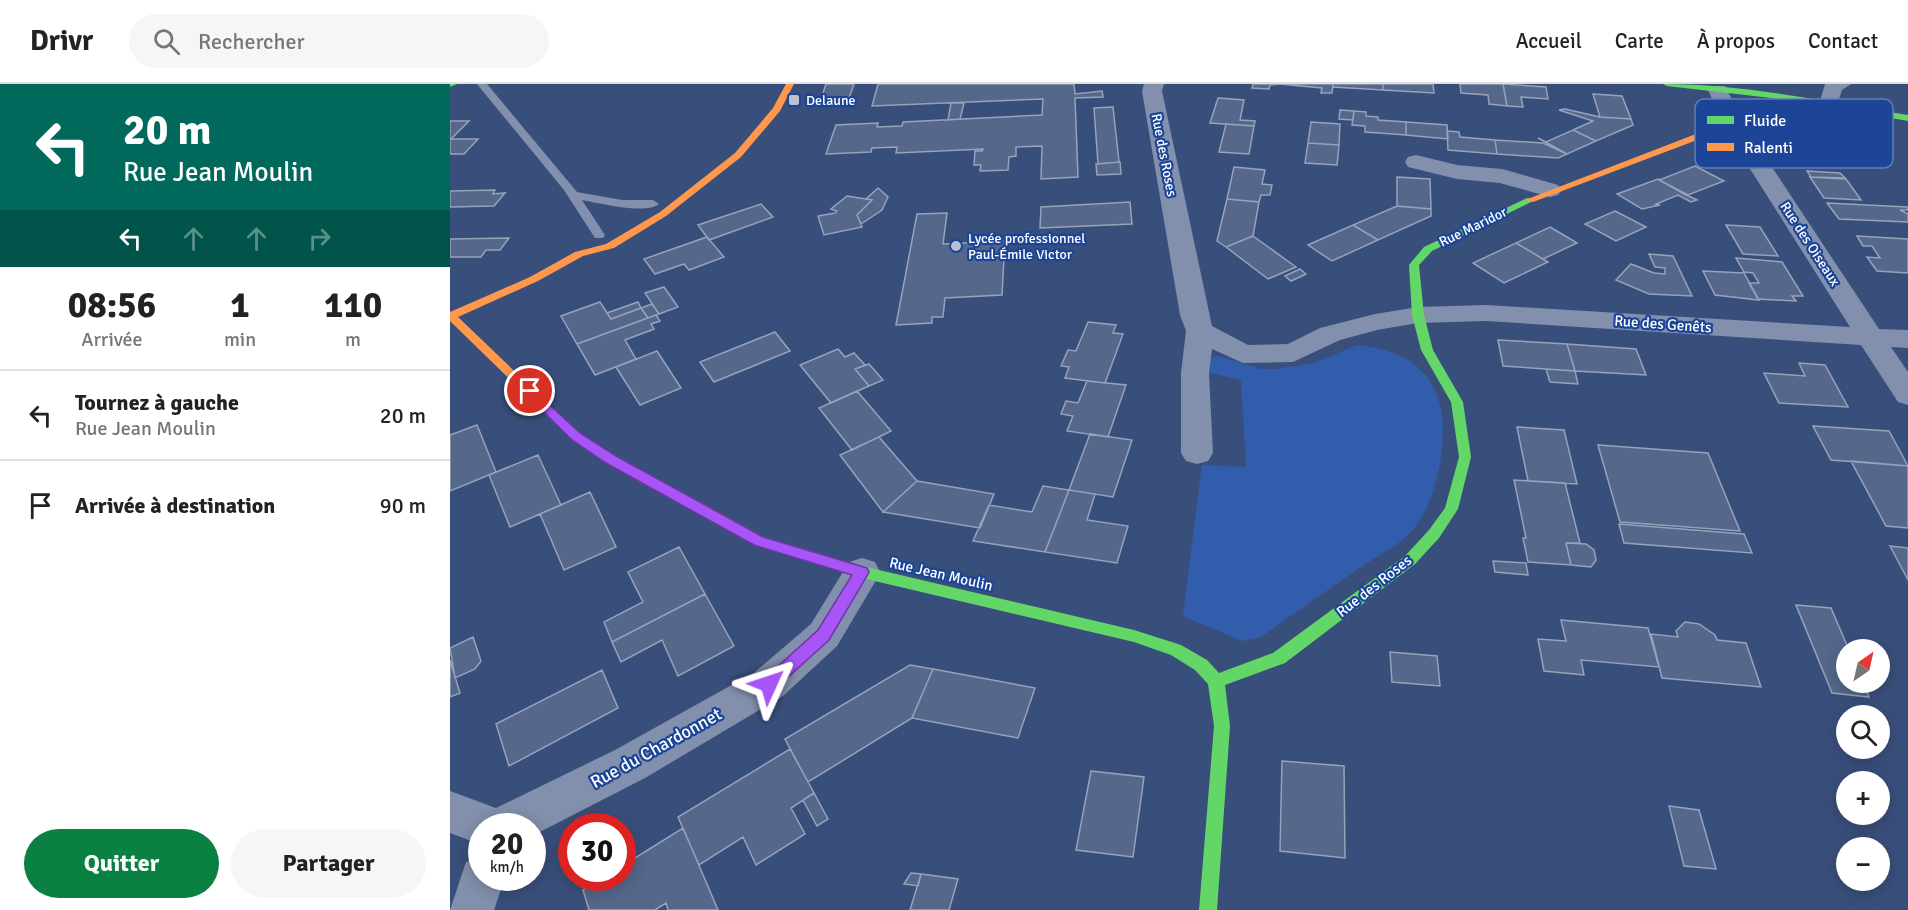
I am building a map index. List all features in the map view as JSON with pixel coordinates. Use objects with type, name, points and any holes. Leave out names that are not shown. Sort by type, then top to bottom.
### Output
[{"type":"street","points":[[450,316],[534,279],[587,251],[610,246],[670,208],[712,177],[759,133],[772,118],[790,84]]},
{"type":"street","name":"Rue des Roses","points":[[1154,84],[1152,91],[1194,315],[1200,331],[1196,374],[1197,453]]},
{"type":"street","points":[[1667,84],[1789,99]]},
{"type":"street","points":[[1829,99],[1833,87],[1841,84]]},
{"type":"street","name":"Rue des Oiseaux","points":[[1718,90],[1722,99]]},
{"type":"street","points":[[629,218],[695,176],[757,116],[761,108]]},
{"type":"street","points":[[1893,115],[1908,118]]},
{"type":"street","name":"Rue Maridor","points":[[1419,315],[1414,265],[1428,249],[1550,190],[1695,137]]},
{"type":"street","points":[[1416,162],[1457,172],[1502,176],[1550,190]]},
{"type":"street","name":"Rue des Oiseaux","points":[[1762,168],[1908,396]]},
{"type":"street","points":[[587,251],[604,232]]},
{"type":"street","name":"Rue des Genêts","points":[[1419,315],[1486,313],[1908,339]]},
{"type":"street","points":[[1200,331],[1243,354],[1293,353],[1330,334],[1375,322],[1419,315]]},
{"type":"street","name":"Rue des Roses","points":[[1216,681],[1279,658],[1410,560],[1434,534],[1451,509],[1465,457],[1457,402],[1427,350],[1419,315]]},
{"type":"street","name":"Rue Jean Moulin","points":[[450,316],[575,436],[611,460],[759,541],[862,572],[1134,636],[1176,650],[1201,665],[1216,681]]},
{"type":"street","name":"Rue du Chardonnet","points":[[533,813],[630,764],[769,684],[824,635],[862,572]]},
{"type":"street","points":[[1208,910],[1222,726],[1216,681]]},
{"type":"street","points":[[450,812],[468,819]]},
{"type":"street","points":[[471,910],[478,891]]},
{"type":"lane","points":[[482,84],[604,232]]},
{"type":"lane","points":[[572,194],[622,204],[653,204]]},
{"type":"shaded area","points":[[1357,345],[1382,349],[1418,367],[1430,381],[1438,398],[1443,439],[1440,463],[1433,491],[1422,517],[1400,542],[1259,638],[1242,641],[1183,616],[1202,465],[1246,467],[1241,380],[1206,372],[1209,358],[1218,356],[1261,369],[1276,369],[1314,363]]},
{"type":"building","points":[[826,84],[854,84],[849,98],[821,99]]},
{"type":"building","points":[[878,84],[1074,84],[1075,94],[1102,91],[1103,97],[1075,98],[1078,177],[1041,179],[1042,146],[1016,147],[1016,156],[1009,157],[1008,170],[980,171],[981,165],[974,165],[975,151],[983,149],[896,153],[897,147],[872,148],[871,152],[826,154],[836,125],[878,123],[877,127],[902,126],[903,122],[1042,115],[1043,99],[872,106]]},
{"type":"building","points":[[1253,84],[1280,84],[1270,85],[1269,89],[1252,88]]},
{"type":"building","points":[[1280,84],[1333,84],[1332,93],[1321,93],[1322,88]]},
{"type":"building","points":[[1333,84],[1383,84],[1383,90],[1333,87]]},
{"type":"building","points":[[1383,84],[1433,84],[1434,93],[1383,90]]},
{"type":"building","points":[[1460,84],[1503,84],[1507,106],[1489,104],[1488,95],[1461,93]]},
{"type":"building","points":[[1503,84],[1546,87],[1548,99],[1521,97],[1523,107],[1507,106]]},
{"type":"building","points":[[1593,94],[1622,96],[1631,119],[1600,117]]},
{"type":"building","points":[[1218,98],[1244,100],[1240,120],[1255,121],[1254,126],[1210,123]]},
{"type":"building","points":[[951,103],[964,103],[960,119],[948,120]]},
{"type":"building","points":[[1113,107],[1119,162],[1098,164],[1094,108]]},
{"type":"building","points":[[1565,109],[1600,117],[1631,119],[1633,125],[1596,141],[1573,130],[1593,121],[1559,110]]},
{"type":"building","points":[[1340,110],[1354,111],[1353,120],[1339,119]]},
{"type":"building","points":[[1354,111],[1366,112],[1366,116],[1378,117],[1378,120],[1406,122],[1406,135],[1365,132],[1365,126],[1352,125]]},
{"type":"building","points":[[450,121],[469,121],[451,139],[478,139],[464,154],[450,154]]},
{"type":"building","points":[[1311,122],[1340,124],[1339,145],[1308,143]]},
{"type":"building","points":[[1406,122],[1447,125],[1448,139],[1406,135]]},
{"type":"building","points":[[1226,124],[1254,126],[1249,154],[1219,152]]},
{"type":"building","points":[[1573,130],[1596,141],[1567,154],[1538,138],[1546,142]]},
{"type":"building","points":[[1447,131],[1459,132],[1460,137],[1495,140],[1497,154],[1448,150]]},
{"type":"building","points":[[1495,140],[1543,143],[1567,154],[1558,158],[1497,154]]},
{"type":"building","points":[[1308,143],[1339,145],[1337,165],[1305,163]]},
{"type":"building","points":[[1120,162],[1121,174],[1097,175],[1096,164]]},
{"type":"building","points":[[1695,166],[1724,181],[1688,195],[1659,180]]},
{"type":"building","points":[[1234,167],[1265,170],[1262,184],[1272,185],[1270,195],[1261,195],[1259,202],[1227,199]]},
{"type":"building","points":[[1807,171],[1840,173],[1845,178],[1811,177]]},
{"type":"building","points":[[1397,177],[1430,179],[1431,209],[1397,206]]},
{"type":"building","points":[[1810,177],[1846,179],[1861,200],[1824,198]]},
{"type":"building","points":[[1658,179],[1697,200],[1691,202],[1678,195],[1656,204],[1660,205],[1642,209],[1617,194]]},
{"type":"building","points":[[878,188],[888,197],[882,210],[861,224],[857,215],[872,200],[866,199]]},
{"type":"building","points":[[495,190],[493,194],[505,193],[494,206],[450,207],[450,191]]},
{"type":"building","points":[[847,196],[872,200],[857,215],[862,227],[824,235],[818,216],[835,213],[837,211],[831,209]]},
{"type":"building","points":[[1227,199],[1259,202],[1253,236],[1226,247],[1217,241]]},
{"type":"building","points":[[1130,202],[1132,224],[1040,228],[1041,207]]},
{"type":"building","points":[[1827,203],[1907,207],[1908,210],[1900,210],[1908,214],[1908,222],[1839,219]]},
{"type":"building","points":[[761,204],[773,217],[709,240],[698,225]]},
{"type":"building","points":[[1397,206],[1431,209],[1431,216],[1378,240],[1353,225]]},
{"type":"building","points":[[1615,211],[1646,227],[1616,241],[1585,224]]},
{"type":"building","points":[[947,213],[943,244],[1005,241],[1002,295],[945,298],[943,317],[932,317],[932,323],[896,325],[917,214]]},
{"type":"building","points":[[1353,225],[1378,240],[1332,261],[1308,245]]},
{"type":"building","points":[[1726,225],[1760,227],[1778,256],[1743,254]]},
{"type":"building","points":[[1550,227],[1577,243],[1543,259],[1516,243]]},
{"type":"building","points":[[1253,236],[1296,267],[1268,279],[1226,247]]},
{"type":"building","points":[[1857,236],[1908,239],[1908,273],[1877,271],[1867,257],[1880,258],[1872,246],[1863,246]]},
{"type":"building","points":[[707,237],[724,257],[689,270],[684,264],[655,274],[644,259]]},
{"type":"building","points":[[509,238],[500,250],[486,250],[481,257],[450,257],[450,239]]},
{"type":"building","points":[[1516,243],[1548,262],[1504,283],[1473,263]]},
{"type":"building","points":[[1649,254],[1673,256],[1692,296],[1649,294],[1616,280],[1631,264],[1654,273],[1665,274],[1665,268],[1655,267]]},
{"type":"building","points":[[1736,258],[1782,262],[1803,296],[1792,296],[1796,301],[1758,299],[1749,283],[1759,283],[1753,273],[1744,272]]},
{"type":"building","points":[[1300,269],[1306,274],[1291,281],[1285,276]]},
{"type":"building","points":[[1703,271],[1744,273],[1759,300],[1715,295]]},
{"type":"building","points":[[664,287],[678,307],[659,314],[645,293]]},
{"type":"building","points":[[600,302],[611,319],[641,308],[648,318],[577,344],[561,316]]},
{"type":"building","points":[[638,302],[641,308],[611,319],[607,313]]},
{"type":"building","points":[[652,304],[659,314],[648,318],[641,308]]},
{"type":"building","points":[[656,315],[660,321],[651,324],[654,329],[625,340],[636,359],[595,375],[577,344]]},
{"type":"building","points":[[1088,322],[1116,325],[1113,333],[1123,334],[1105,383],[1065,378],[1069,367],[1061,366],[1068,350],[1076,351]]},
{"type":"building","points":[[775,332],[790,351],[714,382],[700,362]]},
{"type":"building","points":[[1498,340],[1567,344],[1575,371],[1503,366]]},
{"type":"building","points":[[1567,344],[1636,349],[1646,375],[1575,371]]},
{"type":"building","points":[[838,349],[845,357],[854,353],[865,365],[855,369],[869,386],[831,403],[800,365]]},
{"type":"building","points":[[657,351],[681,388],[640,405],[616,367]]},
{"type":"building","points":[[1799,363],[1825,365],[1848,407],[1779,403],[1764,373],[1805,376]]},
{"type":"building","points":[[869,364],[883,380],[869,386],[855,369]]},
{"type":"building","points":[[1546,369],[1575,371],[1578,384],[1550,382]]},
{"type":"building","points":[[1087,381],[1126,385],[1108,437],[1067,431],[1073,416],[1061,414],[1066,401],[1078,403]]},
{"type":"building","points":[[857,391],[891,431],[852,450],[819,408]]},
{"type":"building","points":[[477,425],[496,472],[450,491],[450,435]]},
{"type":"building","points":[[1813,426],[1889,431],[1908,466],[1831,460]]},
{"type":"building","points":[[1517,427],[1564,430],[1577,484],[1528,481]]},
{"type":"building","points":[[1090,434],[1132,440],[1113,497],[1069,490]]},
{"type":"building","points":[[879,437],[917,481],[883,512],[840,455]]},
{"type":"building","points":[[1598,445],[1708,453],[1740,531],[1620,522]]},
{"type":"building","points":[[538,455],[561,505],[510,527],[489,475]]},
{"type":"building","points":[[1851,461],[1908,466],[1908,528],[1886,526]]},
{"type":"building","points":[[1514,480],[1565,483],[1580,543],[1566,543],[1571,565],[1528,562],[1523,538],[1526,538]]},
{"type":"building","points":[[917,481],[994,494],[980,528],[883,512]]},
{"type":"building","points":[[1043,486],[1069,490],[1045,552],[973,541],[989,505],[1032,512]]},
{"type":"building","points":[[1069,490],[1095,494],[1087,520],[1128,526],[1117,563],[1045,552]]},
{"type":"building","points":[[590,492],[616,547],[564,570],[540,514]]},
{"type":"building","points":[[1619,524],[1744,534],[1752,553],[1624,543]]},
{"type":"building","points":[[1566,543],[1586,544],[1594,550],[1596,560],[1591,567],[1571,565]]},
{"type":"building","points":[[1890,546],[1908,548],[1908,580]]},
{"type":"building","points":[[679,547],[705,594],[612,642],[604,622],[643,602],[628,572]]},
{"type":"building","points":[[1493,561],[1526,563],[1528,575],[1495,572]]},
{"type":"building","points":[[705,594],[734,646],[678,676],[662,640],[621,662],[612,642]]},
{"type":"building","points":[[1796,605],[1831,608],[1844,639],[1836,639],[1836,693],[1867,693],[1869,697],[1832,693]]},
{"type":"building","points":[[1561,620],[1648,628],[1659,667],[1581,660],[1584,675],[1544,671],[1538,639],[1566,641]]},
{"type":"building","points":[[1685,622],[1699,624],[1715,635],[1717,640],[1746,643],[1761,687],[1662,678],[1651,634],[1678,637],[1676,631]]},
{"type":"building","points":[[473,637],[481,661],[475,669],[455,678],[450,648]]},
{"type":"building","points":[[1390,652],[1437,656],[1440,686],[1392,682]]},
{"type":"building","points":[[450,660],[460,693],[450,697]]},
{"type":"building","points":[[910,665],[933,669],[912,718],[808,782],[785,739]]},
{"type":"building","points":[[933,669],[1035,688],[1018,738],[912,718]]},
{"type":"building","points":[[602,670],[618,708],[509,766],[496,724]]},
{"type":"building","points":[[790,749],[814,793],[791,808],[805,834],[756,865],[743,837],[699,865],[678,817]]},
{"type":"building","points":[[1282,761],[1344,766],[1345,858],[1280,851]]},
{"type":"building","points":[[1091,771],[1144,777],[1133,857],[1076,850]]},
{"type":"building","points":[[814,793],[828,819],[817,826],[803,800]]},
{"type":"building","points":[[1669,806],[1699,810],[1716,869],[1684,866]]},
{"type":"building","points":[[683,828],[718,910],[668,910],[666,903],[655,910],[589,910],[583,891],[636,891],[636,857]]},
{"type":"building","points":[[911,873],[921,874],[918,886],[904,884]]},
{"type":"building","points":[[921,874],[958,879],[949,910],[910,910]]},
{"type":"traffic: fast","points":[[1667,84],[1794,99]]},
{"type":"traffic: fast","points":[[1893,116],[1908,118]]},
{"type":"traffic: fast","points":[[1216,681],[1279,658],[1410,560],[1434,534],[1451,509],[1465,457],[1457,402],[1427,350],[1418,315],[1414,265],[1428,249],[1530,200]]},
{"type":"traffic: fast","points":[[677,496],[759,541],[862,572],[1134,636],[1176,650],[1201,665],[1216,681],[1222,726],[1208,910]]},
{"type":"traffic: slow","points":[[450,316],[534,279],[579,254],[610,246],[663,214],[738,155],[777,109],[790,84]]},
{"type":"traffic: slow","points":[[1530,200],[1695,137]]},
{"type":"traffic: slow","points":[[451,316],[575,436],[611,460],[677,496]]},
{"type":"place","name":"Delaune","points":[[794,100]]},
{"type":"place","name":"Lycée professionnel Paul-Émile Victor","points":[[956,246]]},
{"type":"route","points":[[530,391],[575,436],[611,460],[759,541],[862,572],[824,635],[769,684]]}]
